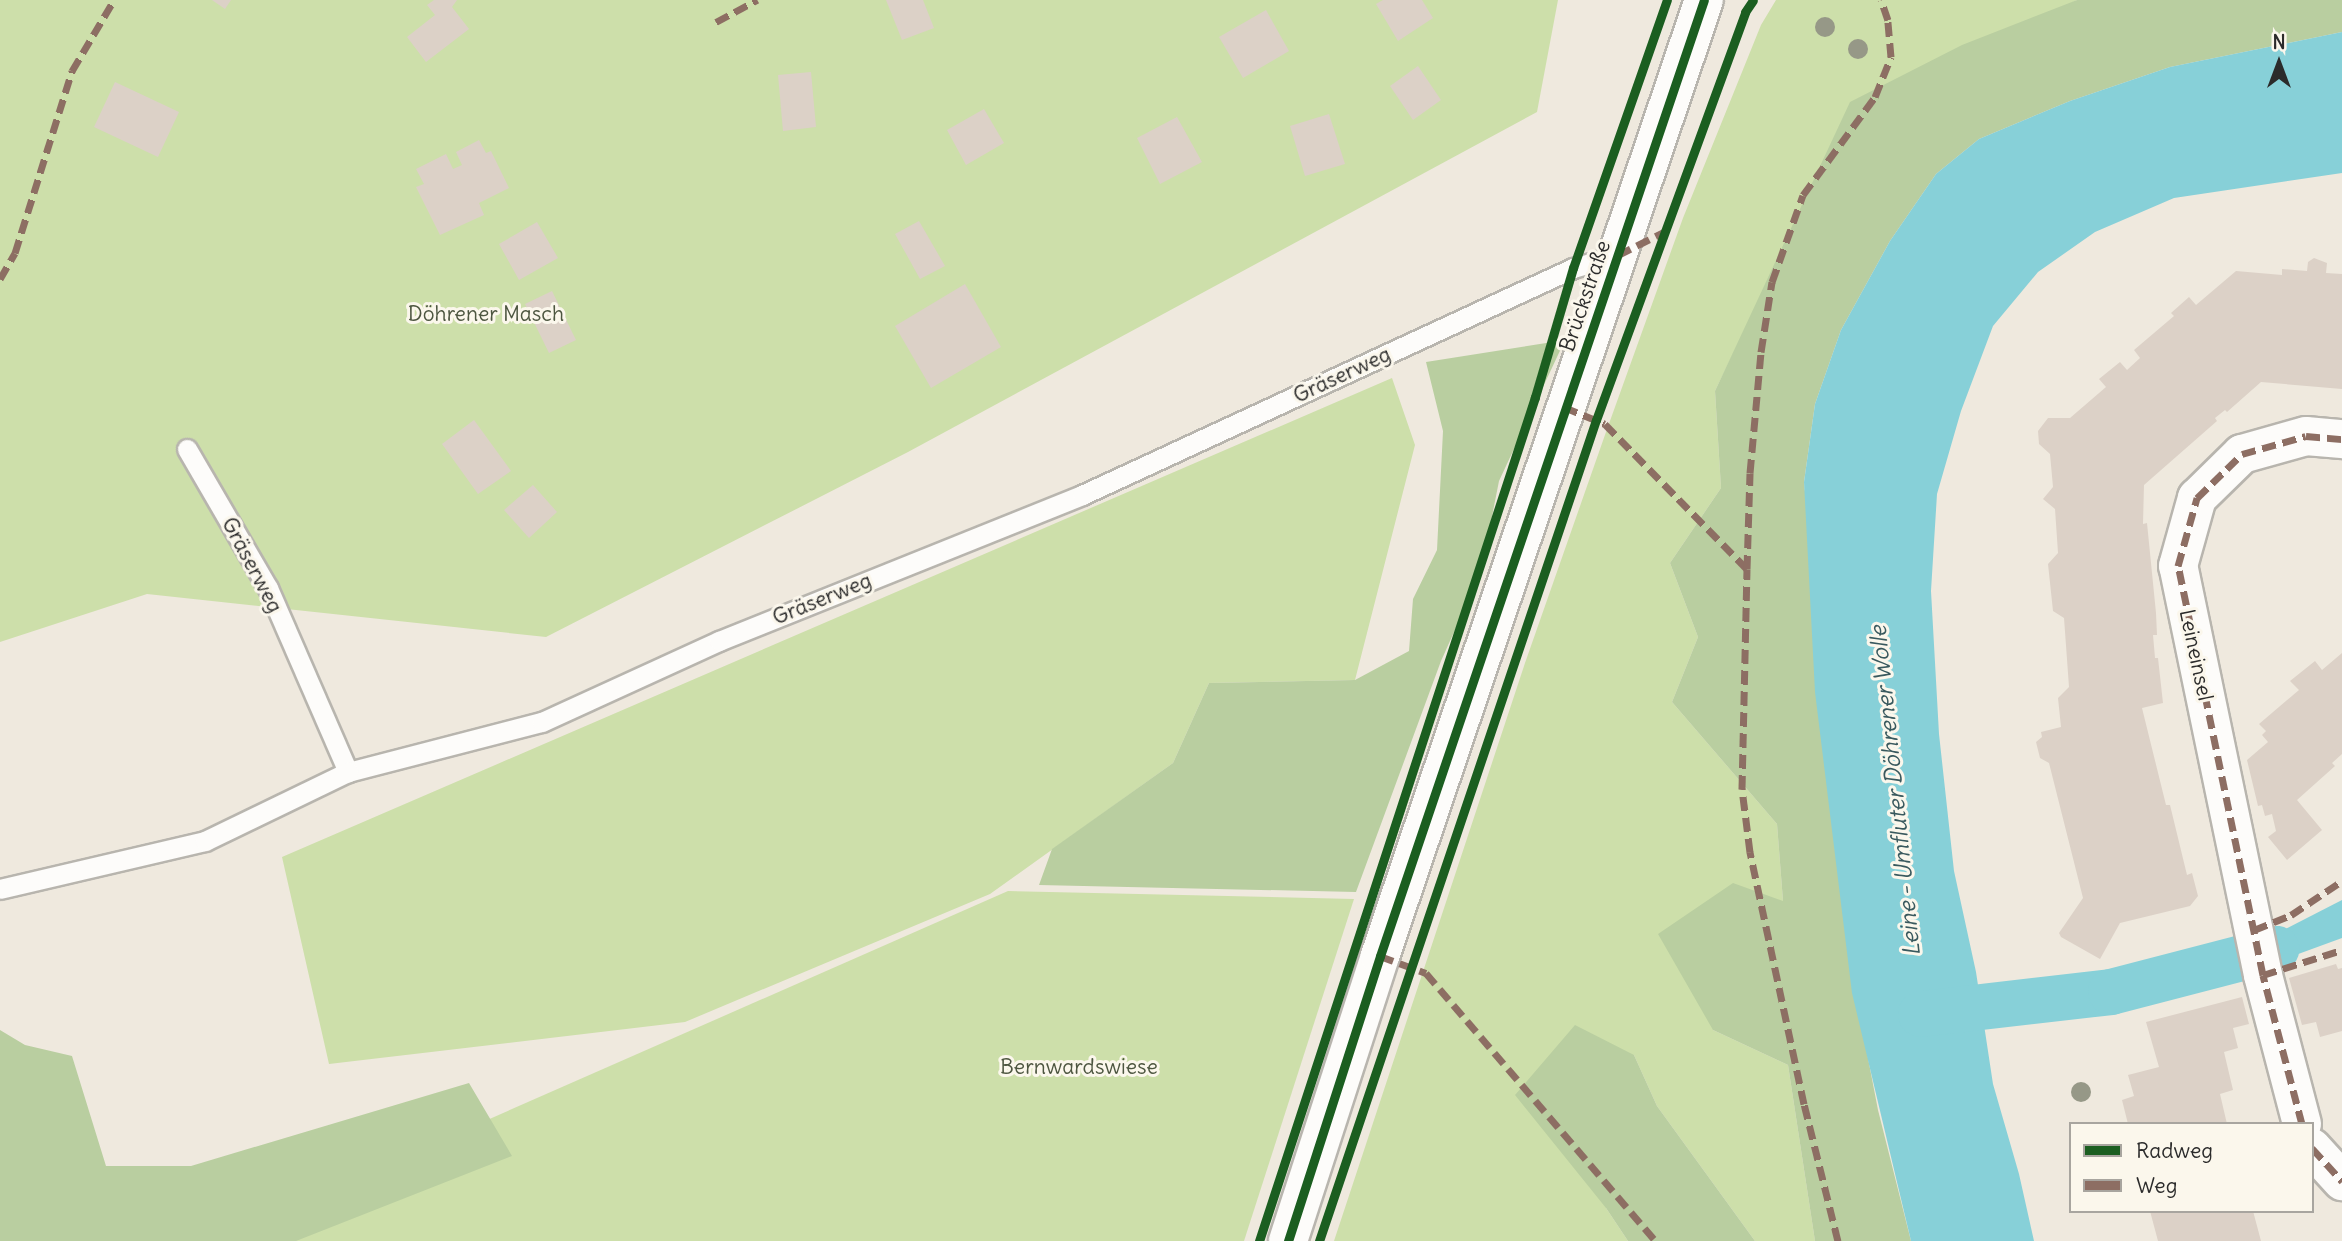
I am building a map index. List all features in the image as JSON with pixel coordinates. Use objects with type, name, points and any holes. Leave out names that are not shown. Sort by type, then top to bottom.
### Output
[{"type":"street","name":"Brückstraße","points":[[1288,1241],[1410,865],[1704,0]]},
{"type":"street","name":"Leineinsel","points":[[2301,1122],[2263,975],[2178,566],[2197,498],[2242,454],[2306,436],[2342,439]]},
{"type":"street","points":[[2314,1151],[2342,1181]]},
{"type":"lane","name":"Gräserweg","points":[[187,449],[268,587],[348,772],[542,722],[719,641],[1082,495],[1573,268],[1618,255]]},
{"type":"lane","points":[[0,889],[205,841],[348,772]]},
{"type":"green space","name":"Döhrener Masch","points":[[0,0],[1558,0],[1537,112],[908,452],[546,637],[147,594],[0,642]]},
{"type":"green space","points":[[1776,0],[2077,0],[2058,10],[1759,300],[1715,391],[1721,488],[1670,563],[1698,637],[1672,702],[1777,824],[1783,901],[1713,1030],[1788,1065],[1815,1241],[1755,1241],[1657,1106],[1634,1055],[1606,1208],[1628,1241],[1334,1241],[1525,663],[1606,432],[1683,218],[1761,25]]},
{"type":"green space","points":[[2077,0],[2342,0],[2342,32],[2170,67],[2070,101],[1979,139],[1936,174],[1890,241],[1841,330],[1815,404],[1804,482],[1856,996],[1878,1110],[1911,1241],[1815,1241],[1788,1065],[1713,1030],[1658,934],[1733,883],[1783,901],[1777,824],[1672,702],[1698,637],[1670,563],[1721,488],[1715,391],[1850,102],[1962,45]]},
{"type":"green space","points":[[1565,340],[1499,481],[1481,572],[1441,661],[1356,892],[1039,885],[1052,849],[1173,763],[1209,683],[1355,680],[1409,651],[1413,599],[1437,550],[1443,431],[1426,362]]},
{"type":"green space","points":[[1392,378],[1415,445],[1355,680],[1209,683],[1173,763],[990,894],[685,1022],[329,1064],[282,857]]},
{"type":"green space","name":"Bernwardswiese","points":[[1008,891],[1354,899],[1244,1241],[212,1241]]},
{"type":"green space","points":[[1575,1025],[1634,1055],[1657,1106],[1755,1241],[1628,1241],[1606,1208],[1515,1095]]},
{"type":"green space","points":[[0,1030],[25,1045],[72,1056],[106,1166],[191,1166],[469,1083],[512,1156],[296,1241],[0,1241]]},
{"type":"water","name":"Leine - Umfluter Döhrener Wolle","points":[[2342,32],[2342,173],[2174,198],[2095,232],[2038,272],[1993,326],[1961,411],[1937,494],[1931,591],[1939,734],[1954,871],[1976,972],[1993,1084],[2019,1174],[2034,1241],[1911,1241],[1852,993],[1815,692],[1804,482],[1815,404],[1841,330],[1890,241],[1936,174],[1979,139],[2070,101],[2170,67]]},
{"type":"water","points":[[2342,900],[2342,938],[2279,961],[2272,936]]},
{"type":"building","points":[[212,0],[231,0],[225,9]]},
{"type":"building","points":[[434,0],[457,0],[452,7],[469,29],[426,62],[407,37],[435,15],[427,5]]},
{"type":"building","points":[[886,0],[923,0],[934,28],[902,40]]},
{"type":"building","points":[[1383,0],[1422,0],[1433,18],[1398,41],[1376,4]]},
{"type":"building","points":[[1266,10],[1289,51],[1243,78],[1219,37]]},
{"type":"building","points":[[1418,66],[1441,100],[1413,120],[1390,86]]},
{"type":"building","points":[[811,72],[816,127],[783,131],[778,75]]},
{"type":"building","points":[[115,82],[179,112],[158,157],[94,127]]},
{"type":"building","points":[[984,109],[1004,143],[966,165],[947,130]]},
{"type":"building","points":[[1329,114],[1345,164],[1305,176],[1290,126]]},
{"type":"building","points":[[1177,117],[1202,162],[1160,184],[1137,138]]},
{"type":"building","points":[[479,140],[486,153],[491,151],[509,188],[479,203],[484,215],[440,235],[416,187],[424,184],[416,169],[446,154],[453,169],[462,165],[456,152]]},
{"type":"building","points":[[919,221],[945,266],[920,279],[895,234]]},
{"type":"building","points":[[537,222],[558,258],[519,280],[499,244]]},
{"type":"building","points":[[2314,258],[2327,263],[2326,273],[2342,274],[2342,389],[2261,382],[2227,412],[2225,410],[2215,418],[2217,421],[2144,485],[2143,524],[2147,523],[2156,613],[2157,635],[2153,635],[2155,658],[2158,658],[2163,703],[2142,708],[2166,805],[2170,805],[2187,875],[2192,873],[2198,896],[2190,906],[2120,923],[2100,959],[2061,937],[2059,933],[2083,898],[2049,763],[2040,758],[2036,742],[2042,737],[2041,732],[2061,727],[2058,698],[2069,687],[2064,618],[2053,611],[2048,564],[2058,553],[2055,509],[2043,499],[2053,487],[2050,454],[2039,444],[2038,431],[2048,418],[2070,418],[2106,387],[2099,379],[2120,362],[2127,370],[2140,358],[2134,350],[2174,316],[2171,313],[2189,297],[2196,305],[2236,271],[2282,275],[2282,269],[2307,271],[2308,262]]},
{"type":"building","points":[[965,284],[1001,347],[931,388],[895,326]]},
{"type":"building","points":[[552,291],[576,340],[549,353],[525,304]]},
{"type":"building","points":[[474,420],[511,471],[478,494],[442,444]]},
{"type":"building","points":[[533,485],[557,512],[529,538],[504,510]]},
{"type":"building","points":[[2342,653],[2342,754],[2332,763],[2335,766],[2297,800],[2322,830],[2287,860],[2268,837],[2276,831],[2272,814],[2265,816],[2262,805],[2258,806],[2247,760],[2268,742],[2262,735],[2266,731],[2259,724],[2299,690],[2290,681],[2315,661],[2322,670]]},
{"type":"building","points":[[2336,964],[2338,969],[2342,968],[2342,1031],[2320,1037],[2316,1022],[2302,1025],[2289,978]]},
{"type":"building","points":[[2242,997],[2249,1024],[2233,1028],[2238,1048],[2224,1052],[2233,1090],[2220,1094],[2227,1122],[2128,1122],[2122,1100],[2134,1096],[2128,1075],[2159,1067],[2146,1022]]},
{"type":"building","points":[[2151,1213],[2254,1213],[2261,1241],[2158,1241]]},
{"type":"waterway","points":[[1921,1014],[2111,992],[2276,949]]},
{"type":"marked path","points":[[0,279],[15,253],[72,71],[114,0]]},
{"type":"marked path","points":[[716,22],[757,0]]},
{"type":"marked path","points":[[1838,1241],[1804,1104],[1750,852],[1742,789],[1750,473],[1761,352],[1772,282],[1803,195],[1875,97],[1891,57],[1888,20],[1881,0]]},
{"type":"marked path","points":[[1618,255],[1664,232]]},
{"type":"marked path","points":[[1564,407],[1605,424],[1747,569]]},
{"type":"marked path","points":[[2301,1122],[2263,975],[2178,566],[2197,498],[2242,454],[2306,436],[2342,439]]},
{"type":"marked path","points":[[2254,930],[2291,915],[2342,881]]},
{"type":"marked path","points":[[2263,975],[2342,950]]},
{"type":"marked path","points":[[1380,956],[1426,973],[1656,1241]]},
{"type":"marked path","points":[[2314,1150],[2342,1181]]},
{"type":"cycle path","points":[[1259,1241],[1535,397],[1573,268],[1667,0]]},
{"type":"cycle path","points":[[1288,1241],[1380,956],[1704,0]]},
{"type":"cycle path","points":[[1319,1241],[1596,420],[1745,12],[1753,0]]}]
